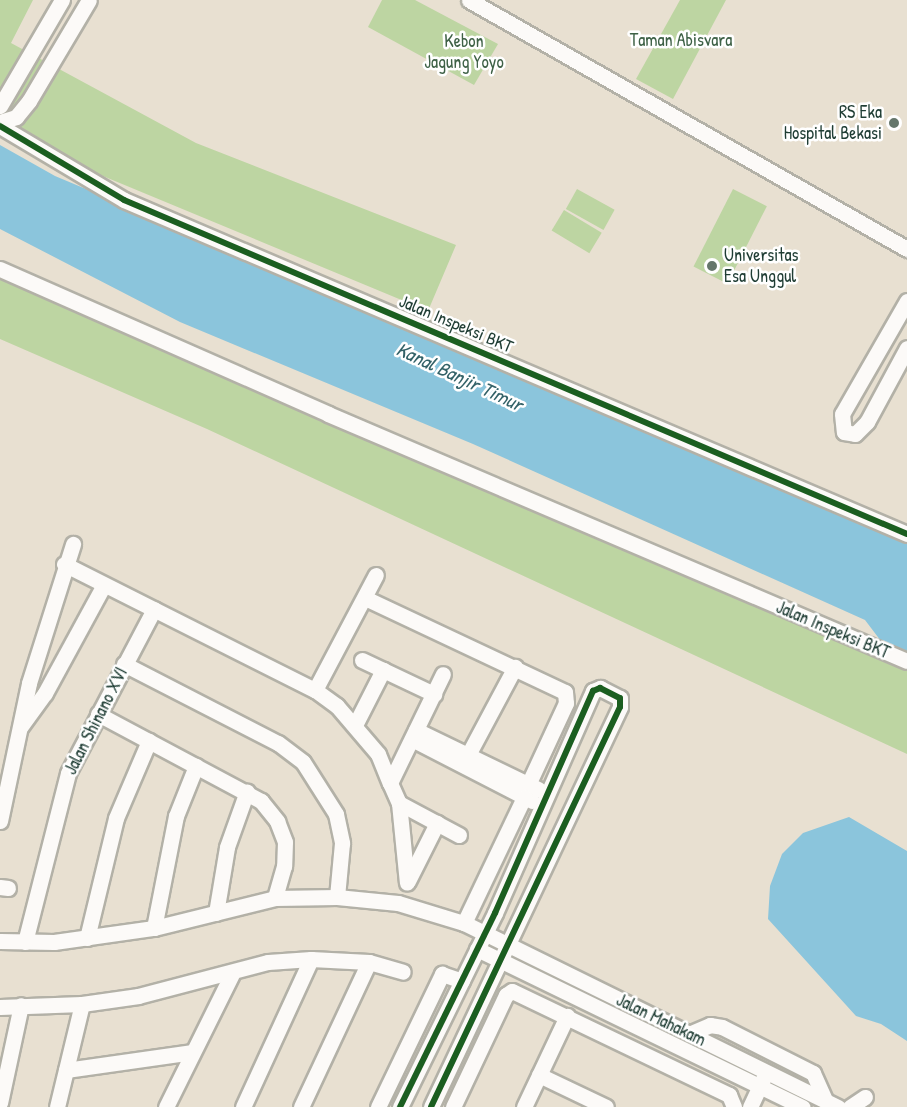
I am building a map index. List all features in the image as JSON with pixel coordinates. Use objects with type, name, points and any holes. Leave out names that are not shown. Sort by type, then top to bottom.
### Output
[{"type":"street","points":[[0,106],[62,0]]},
{"type":"street","points":[[0,124],[16,117],[29,101],[89,0]]},
{"type":"street","points":[[469,0],[907,249]]},
{"type":"street","name":"Jalan Inspeksi BKT","points":[[0,124],[124,200],[907,534]]},
{"type":"street","name":"Jalan Inspeksi BKT","points":[[0,269],[328,414],[907,661]]},
{"type":"street","points":[[907,301],[842,414],[844,432],[855,434],[867,422],[907,348]]},
{"type":"street","points":[[19,728],[64,564],[73,544]]},
{"type":"street","points":[[64,564],[315,690],[355,724],[378,754],[399,803],[407,883]]},
{"type":"street","points":[[315,690],[376,575]]},
{"type":"street","points":[[0,821],[7,750],[19,728],[45,693],[104,585]]},
{"type":"street","points":[[365,598],[515,667],[567,695],[522,789],[464,923]]},
{"type":"street","name":"Jalan Shinano XVI","points":[[25,942],[68,773],[154,609]]},
{"type":"street","points":[[362,660],[434,694]]},
{"type":"street","points":[[124,664],[278,743],[303,762],[336,814],[342,843],[337,897]]},
{"type":"street","points":[[468,755],[515,667]]},
{"type":"street","points":[[355,724],[383,670]]},
{"type":"street","points":[[390,783],[443,674]]},
{"type":"street","points":[[400,1107],[477,949],[594,689],[600,688],[618,696],[620,707],[431,1107]]},
{"type":"street","points":[[98,714],[248,791],[277,821],[285,842],[284,866],[275,898]]},
{"type":"street","points":[[414,735],[468,755],[522,789]]},
{"type":"street","points":[[414,735],[544,800]]},
{"type":"street","points":[[87,938],[117,818],[149,741]]},
{"type":"street","points":[[154,928],[176,816],[196,766]]},
{"type":"street","points":[[216,913],[227,847],[248,791]]},
{"type":"street","points":[[399,803],[459,835]]},
{"type":"street","points":[[398,903],[437,823]]},
{"type":"street","name":"Jalan Mahakam","points":[[0,941],[25,942],[87,938],[154,928],[275,898],[337,897],[398,903],[464,923],[689,1034],[763,1079],[803,1107]]},
{"type":"street","name":"Jalan Mahakam","points":[[477,949],[763,1079],[831,1104]]},
{"type":"street","points":[[243,1107],[310,959]]},
{"type":"street","points":[[0,1007],[82,1004],[138,996],[232,974],[268,962],[310,959],[369,962],[403,972]]},
{"type":"street","points":[[301,1107],[369,962]]},
{"type":"street","points":[[166,1107],[232,974]]},
{"type":"street","points":[[378,1107],[442,974],[462,981]]},
{"type":"street","points":[[453,1107],[509,992],[518,992],[729,1095],[734,1107]]},
{"type":"street","points":[[57,1107],[82,1004]]},
{"type":"street","points":[[0,1103],[21,1005]]},
{"type":"street","points":[[524,1107],[567,1016]]},
{"type":"street","points":[[689,1034],[716,1025],[733,1032],[813,1073],[831,1104]]},
{"type":"street","points":[[66,1070],[193,1052]]},
{"type":"street","points":[[539,1075],[589,1103],[606,1107]]},
{"type":"street","points":[[750,1107],[763,1079]]},
{"type":"street","points":[[850,1107],[865,1097]]},
{"type":"green space","points":[[0,0],[33,0],[11,43],[196,143],[456,245],[428,311],[98,174],[0,116]]},
{"type":"green space","name":"Kebon Jagung Yoyo","points":[[382,0],[415,0],[498,44],[474,85],[368,27]]},
{"type":"green space","name":"Taman Abisvara","points":[[680,0],[726,0],[673,99],[636,79]]},
{"type":"green space","points":[[577,189],[615,210],[603,230],[566,209]]},
{"type":"green space","points":[[733,189],[767,206],[727,284],[694,267]]},
{"type":"green space","points":[[564,210],[602,233],[589,253],[552,231]]},
{"type":"green space","points":[[0,268],[907,661],[907,754],[207,429],[0,339]]},
{"type":"water","name":"Kanal Banjir Timur","points":[[0,145],[55,176],[711,451],[907,539],[907,661],[890,653],[865,620],[473,444],[180,322],[0,229]]},
{"type":"water","points":[[849,817],[907,851],[907,1041],[881,1024],[856,1016],[768,919],[770,886],[782,854],[803,833]]},
{"type":"cycle path","points":[[0,126],[124,200],[907,534]]},
{"type":"cycle path","points":[[400,1107],[495,913],[593,691],[600,688],[620,698],[620,707],[431,1107]]},
{"type":"place","name":"RS Eka Hospital Bekasi","points":[[894,123]]},
{"type":"place","name":"Universitas Esa Unggul","points":[[712,266]]}]
